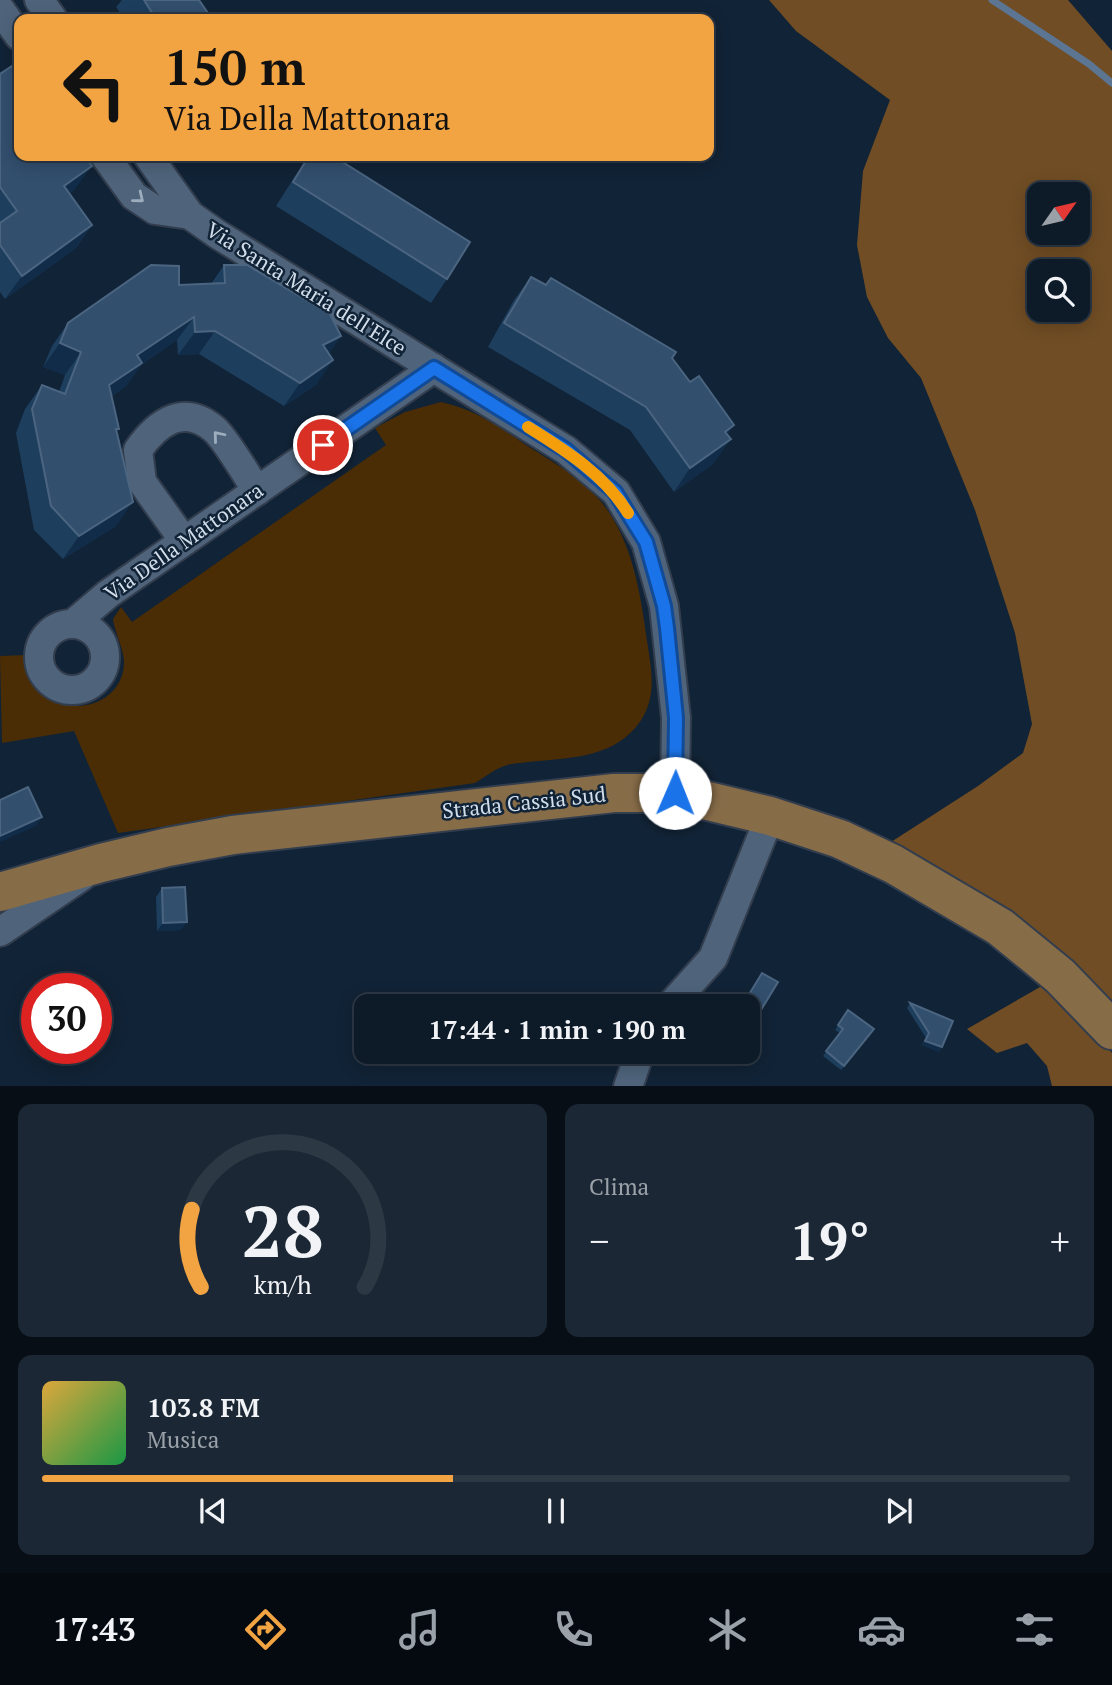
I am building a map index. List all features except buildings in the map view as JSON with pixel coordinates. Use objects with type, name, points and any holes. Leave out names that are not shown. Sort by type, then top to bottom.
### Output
[{"type":"main road","name":"Strada Cassia Sud","points":[[0,892],[101,863],[233,835],[614,793],[675,793],[770,816],[840,838],[883,859],[1000,927],[1060,976],[1112,1030]]},
{"type":"street","points":[[0,9],[14,29]]},
{"type":"street","name":"Via Santa Maria dell'Elce","points":[[109,161],[134,196],[155,210],[190,215]]},
{"type":"street","name":"Via Santa Maria dell'Elce","points":[[152,161],[190,215],[566,450],[615,492],[646,542],[664,606],[676,718],[675,793]]},
{"type":"street","name":"Via Della Mattonara","points":[[74,623],[108,594],[434,368]]},
{"type":"street","points":[[184,541],[142,482],[138,450],[150,432],[177,416],[191,417],[215,429],[257,491]]},
{"type":"street","points":[[681,994],[713,958],[770,816]]},
{"type":"street","points":[[0,932],[101,863]]},
{"type":"street","points":[[628,1086],[636,1064]]},
{"type":"shaded area","points":[[769,0],[1068,0],[1112,51],[1112,1013],[1006,918],[891,842],[978,786],[1023,753],[1032,724],[1015,633],[975,510],[921,378],[888,338],[867,297],[857,245],[863,171],[890,100],[796,31]]},
{"type":"shaded area","points":[[441,402],[485,419],[573,475],[610,513],[629,553],[635,574],[652,675],[648,707],[636,727],[625,738],[586,755],[507,765],[475,783],[118,833],[74,731],[2,743],[0,656],[27,655],[32,678],[44,694],[60,703],[77,706],[95,703],[110,694],[120,680],[124,661],[113,619],[121,607],[132,622],[386,445],[375,428],[405,412]]},
{"type":"shaded area","points":[[1047,983],[1112,1053],[1112,1086],[1052,1086],[1047,1066],[1027,1043],[997,1053],[967,1029]]},
{"type":"waterway","points":[[992,0],[1089,64],[1112,83]]},
{"type":"slow traffic","points":[[528,427],[566,450],[615,492],[628,513]]},
{"type":"route","points":[[323,445],[434,368],[566,450],[615,492],[646,542],[664,606],[676,718],[675,793]]}]
